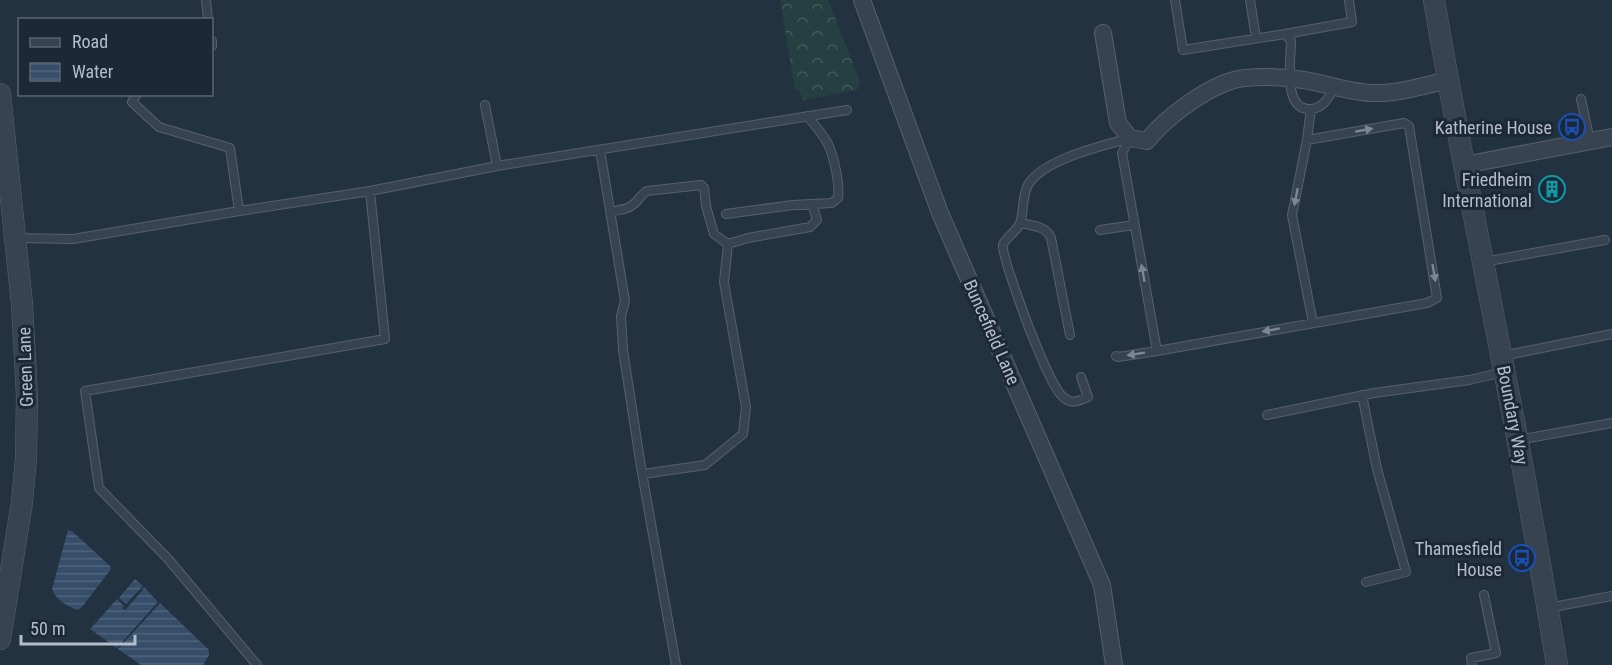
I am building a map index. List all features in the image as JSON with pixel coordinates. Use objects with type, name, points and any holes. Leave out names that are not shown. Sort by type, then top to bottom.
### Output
[{"type":"street","name":"Buncefield Lane","points":[[862,0],[940,213],[1102,585],[1114,665]]},
{"type":"street","name":"Boundary Way","points":[[1434,0],[1482,262],[1518,440],[1557,665]]},
{"type":"street","points":[[1104,33],[1118,123],[1130,138],[1147,141],[1158,128],[1191,102],[1215,88],[1243,78],[1290,78],[1319,82],[1347,91],[1373,93],[1407,90],[1448,80]]},
{"type":"street","name":"Green Lane","points":[[0,94],[22,304],[27,397],[26,458],[22,502],[0,639]]},
{"type":"street","points":[[1464,165],[1612,137]]},
{"type":"lane","points":[[206,0],[208,18]]},
{"type":"lane","points":[[1175,0],[1183,50],[1352,22],[1348,0]]},
{"type":"lane","points":[[1250,0],[1256,38]]},
{"type":"lane","points":[[1285,34],[1292,40],[1290,78],[1293,99],[1300,107],[1311,109],[1320,107],[1334,87]]},
{"type":"lane","points":[[136,96],[132,102],[159,127],[230,148],[239,211]]},
{"type":"lane","points":[[1581,99],[1590,141]]},
{"type":"lane","points":[[485,105],[497,166]]},
{"type":"lane","points":[[1311,109],[1293,215],[1313,323]]},
{"type":"lane","points":[[15,238],[73,239],[370,191],[497,166],[847,110]]},
{"type":"lane","points":[[726,214],[794,204],[832,203],[838,198],[839,190],[828,145],[819,129],[807,117]]},
{"type":"lane","points":[[1116,356],[1157,351],[1427,303],[1437,298],[1409,126],[1406,123],[1307,140]]},
{"type":"lane","points":[[1081,377],[1088,397],[1070,402],[1062,397],[1024,313],[1002,250],[1003,244],[1021,223],[1022,199],[1029,183],[1047,167],[1095,148],[1130,138]]},
{"type":"lane","points":[[1130,138],[1122,153],[1157,351]]},
{"type":"lane","points":[[600,150],[625,301],[621,316],[623,350],[676,665]]},
{"type":"lane","points":[[610,212],[633,205],[643,192],[701,185],[704,188],[706,206],[714,234],[728,244]]},
{"type":"lane","points":[[257,665],[169,560],[99,488],[85,392],[385,339],[370,191]]},
{"type":"lane","points":[[728,244],[748,238],[810,227],[817,220],[812,204]]},
{"type":"lane","points":[[1021,223],[1043,228],[1052,238],[1070,334]]},
{"type":"lane","points":[[1100,230],[1134,225]]},
{"type":"lane","points":[[1482,262],[1605,240]]},
{"type":"lane","points":[[643,474],[705,465],[743,434],[746,407],[724,282],[728,244]]},
{"type":"lane","points":[[1267,415],[1362,395],[1469,380],[1503,364],[1612,334]]},
{"type":"lane","points":[[1362,395],[1377,468],[1406,573],[1366,582]]},
{"type":"lane","points":[[1518,440],[1612,423]]},
{"type":"lane","points":[[1472,665],[1471,658],[1496,653],[1484,595]]},
{"type":"lane","points":[[1548,608],[1612,596]]},
{"type":"green space","points":[[780,0],[828,0],[860,82],[857,90],[804,100],[798,89],[795,90]]},
{"type":"water","points":[[68,530],[73,532],[111,569],[78,610],[62,602],[52,589]]},
{"type":"water","points":[[135,579],[143,586],[126,604],[119,598]]},
{"type":"water","points":[[144,587],[158,602],[117,648],[90,629],[117,599],[125,610]]},
{"type":"water","points":[[160,603],[209,650],[209,655],[203,665],[141,665],[118,649]]},
{"type":"place","name":"Katherine House","points":[[1572,127]]},
{"type":"place","name":"Friedheim International","points":[[1552,189]]},
{"type":"place","name":"Thamesfield House","points":[[1522,558]]}]
